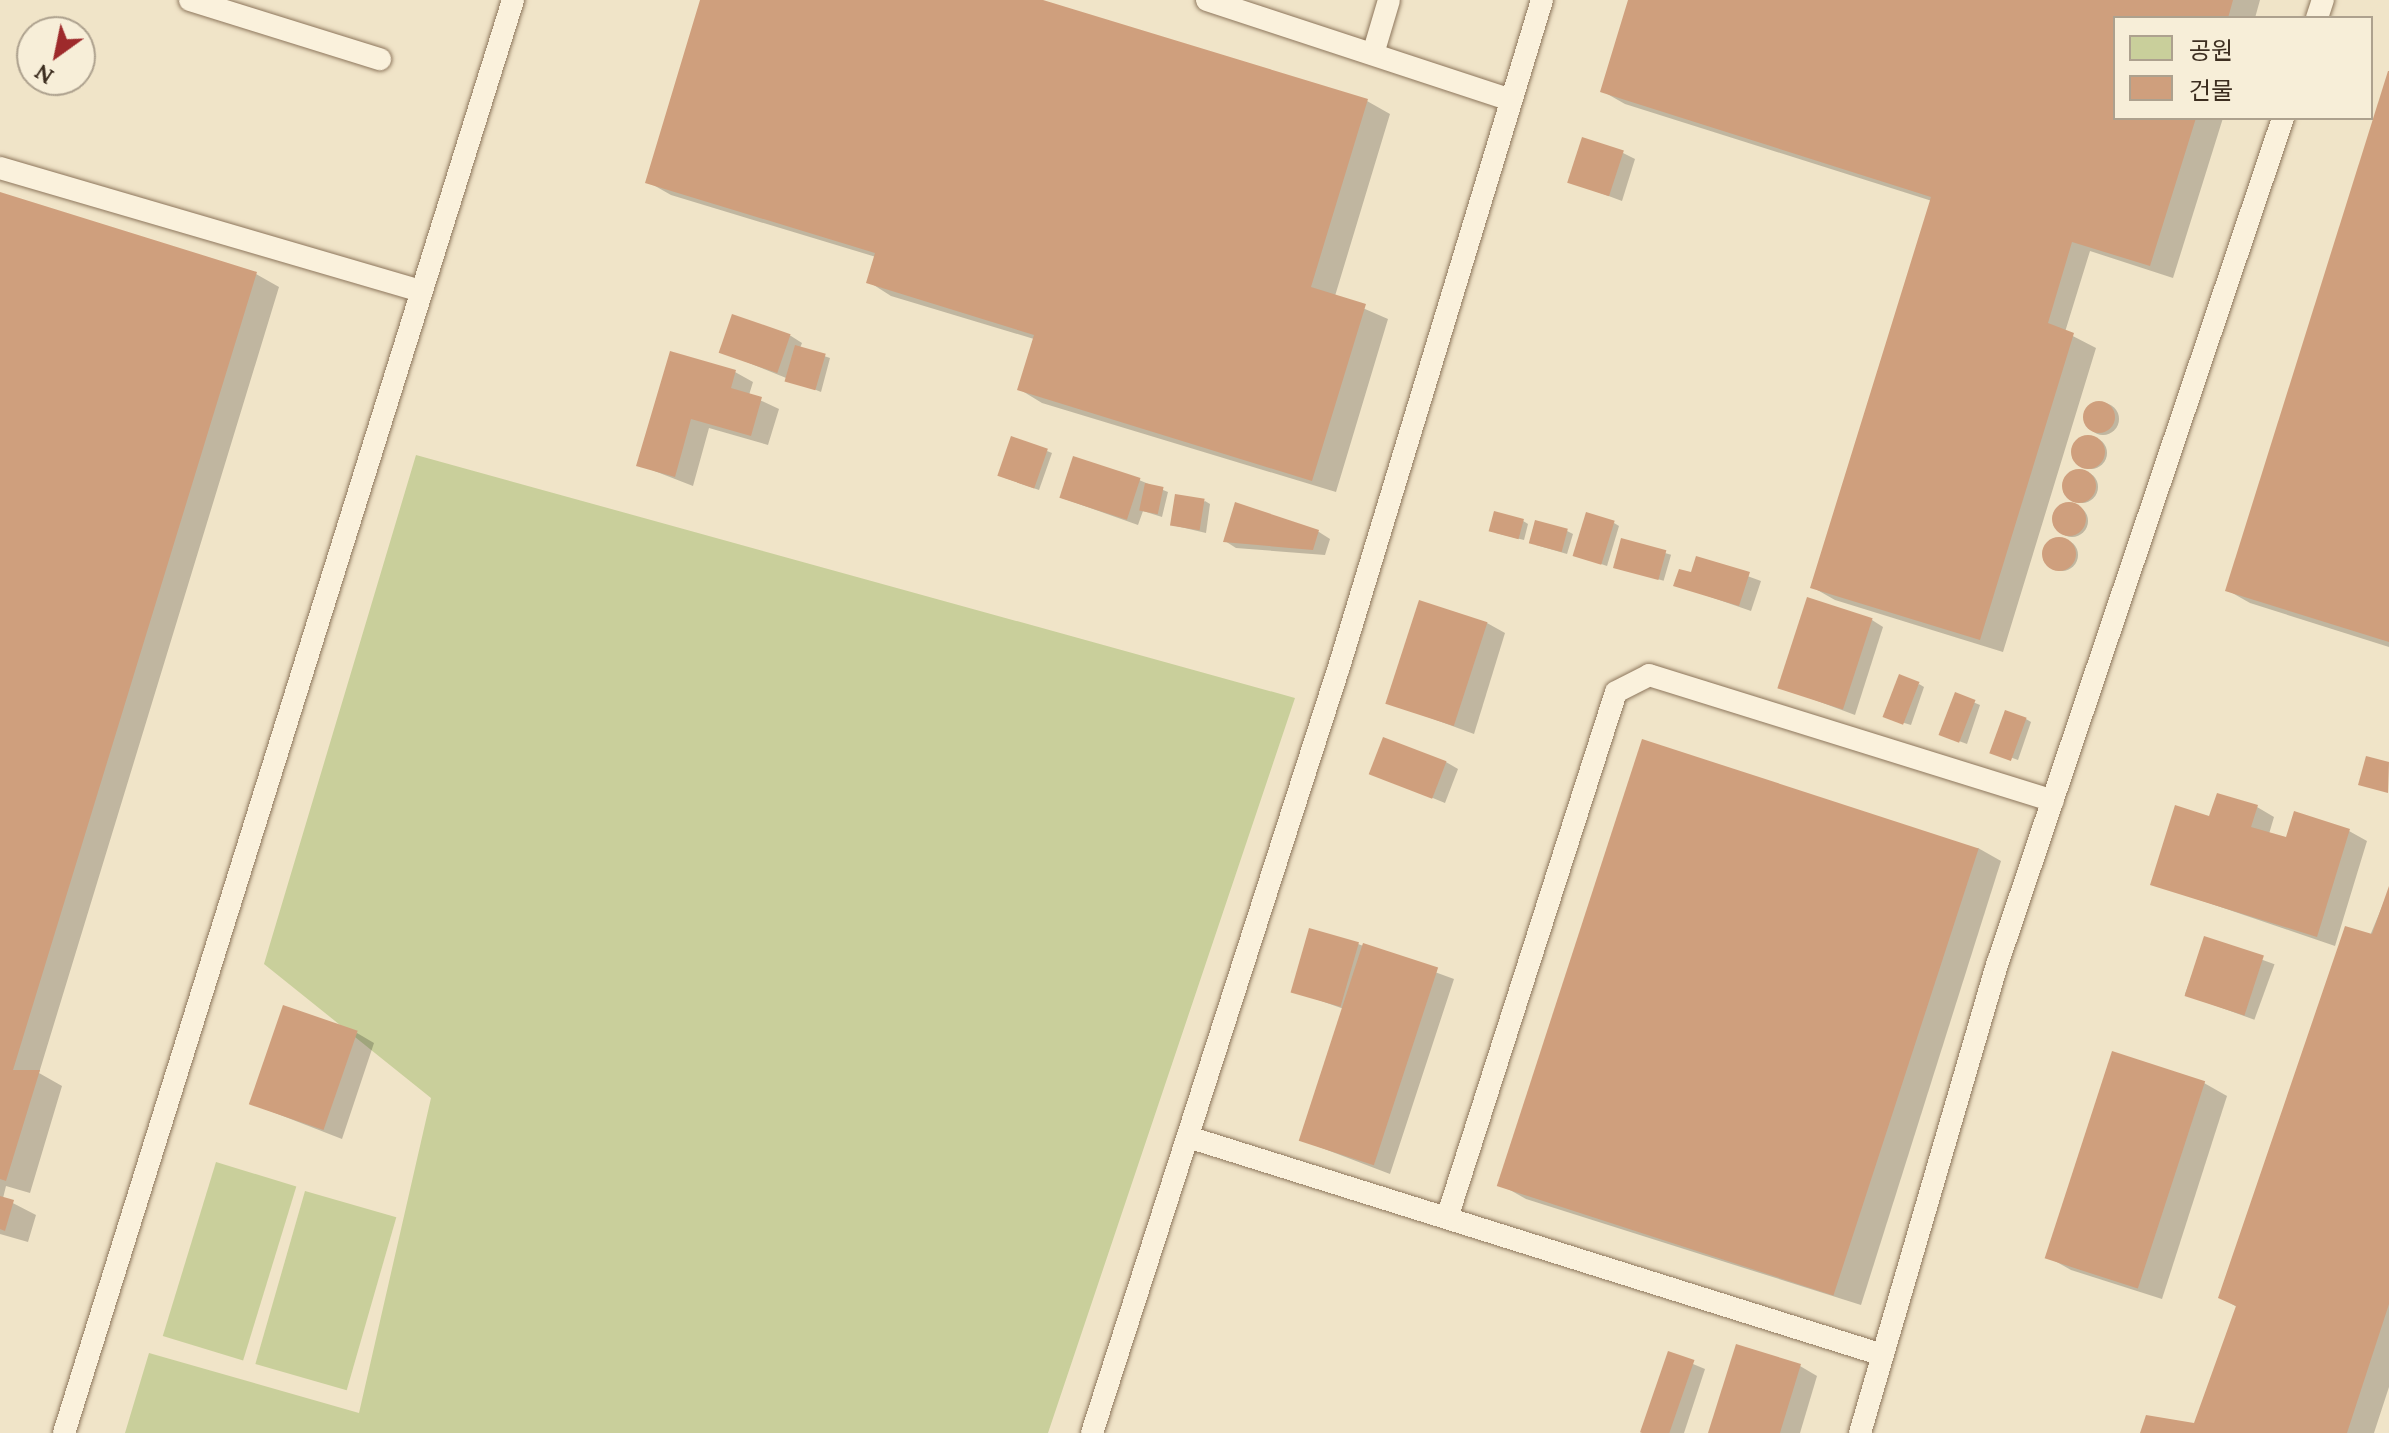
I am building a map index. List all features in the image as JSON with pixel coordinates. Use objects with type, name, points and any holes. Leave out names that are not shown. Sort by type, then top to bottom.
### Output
[{"type":"lane","points":[[190,0],[380,59]]},
{"type":"lane","points":[[64,1433],[513,0]]},
{"type":"lane","points":[[1207,0],[1511,100]]},
{"type":"lane","points":[[1373,54],[1389,0]]},
{"type":"lane","points":[[1092,1433],[1339,667],[1542,0]]},
{"type":"lane","points":[[1860,1433],[1998,962],[2282,120]]},
{"type":"lane","points":[[0,168],[421,291]]},
{"type":"lane","points":[[1447,1218],[1616,692],[1649,675],[2053,801]]},
{"type":"lane","points":[[1188,1137],[1883,1355]]},
{"type":"green space","points":[[416,455],[1295,698],[1048,1433],[125,1433],[149,1353],[359,1413],[431,1098],[264,964]]},
{"type":"green space","points":[[216,1162],[296,1187],[243,1361],[163,1336]]},
{"type":"green space","points":[[305,1191],[396,1217],[347,1390],[255,1364]]},
{"type":"building","points":[[700,0],[1043,0],[1368,99],[1311,287],[1366,304],[1312,481],[1017,390],[1034,335],[866,283],[875,253],[645,183]]},
{"type":"building","points":[[1628,0],[2233,0],[2229,16],[2113,16],[2113,120],[2195,120],[2150,266],[2072,242],[2048,323],[2074,333],[1980,640],[1810,588],[1931,197],[1600,92]]},
{"type":"building","points":[[2389,71],[2389,642],[2225,591]]},
{"type":"building","points":[[1582,137],[1624,151],[1609,196],[1567,183]]},
{"type":"building","points":[[0,192],[257,272],[13,1070],[40,1070],[6,1181],[0,1179]]},
{"type":"building","points":[[732,314],[791,334],[777,373],[719,353]]},
{"type":"building","points":[[795,345],[826,354],[815,390],[785,382]]},
{"type":"building","points":[[670,351],[736,370],[731,388],[762,397],[751,436],[691,419],[675,477],[636,466]]},
{"type":"building","points":[[2099,401],[2111,405],[2115,417],[2111,429],[2099,433],[2087,429],[2083,417],[2087,405]]},
{"type":"building","points":[[2088,435],[2100,440],[2105,452],[2100,464],[2088,469],[2076,464],[2071,452],[2076,440]]},
{"type":"building","points":[[1011,436],[1048,449],[1034,488],[997,476]]},
{"type":"building","points":[[1073,456],[1141,478],[1127,520],[1059,498]]},
{"type":"building","points":[[2079,469],[2091,474],[2096,486],[2091,498],[2079,503],[2067,498],[2062,486],[2067,474]]},
{"type":"building","points":[[1145,483],[1164,487],[1158,514],[1139,510]]},
{"type":"building","points":[[1175,494],[1205,499],[1200,530],[1170,526]]},
{"type":"building","points":[[1235,502],[1319,530],[1313,550],[1223,542]]},
{"type":"building","points":[[2069,502],[2081,507],[2086,519],[2081,531],[2069,536],[2057,531],[2052,519],[2057,507]]},
{"type":"building","points":[[1494,511],[1524,519],[1519,539],[1489,531]]},
{"type":"building","points":[[1586,512],[1615,521],[1601,565],[1573,556]]},
{"type":"building","points":[[1535,520],[1568,529],[1562,552],[1529,543]]},
{"type":"building","points":[[2059,537],[2071,542],[2076,554],[2071,566],[2059,571],[2047,566],[2042,554],[2047,542]]},
{"type":"building","points":[[1621,538],[1666,550],[1658,580],[1613,568]]},
{"type":"building","points":[[1696,556],[1750,572],[1739,606],[1673,586],[1679,569],[1691,572]]},
{"type":"building","points":[[1807,597],[1873,618],[1843,710],[1777,688]]},
{"type":"building","points":[[1419,600],[1487,622],[1454,726],[1385,704]]},
{"type":"building","points":[[1899,674],[1920,682],[1903,725],[1883,717]]},
{"type":"building","points":[[1955,692],[1976,700],[1959,743],[1939,735]]},
{"type":"building","points":[[2005,710],[2027,718],[2011,761],[1989,753]]},
{"type":"building","points":[[1383,737],[1446,761],[1432,799],[1369,774]]},
{"type":"building","points":[[1642,739],[1979,848],[1833,1295],[1497,1186]]},
{"type":"building","points":[[2366,756],[2389,762],[2388,793],[2358,785]]},
{"type":"building","points":[[2217,793],[2258,805],[2251,827],[2286,837],[2294,811],[2350,829],[2317,937],[2150,885],[2175,805],[2209,816]]},
{"type":"building","points":[[2389,886],[2389,1304],[2347,1433],[2140,1433],[2146,1415],[2194,1423],[2236,1306],[2218,1298],[2345,926],[2372,934]]},
{"type":"building","points":[[1309,928],[1359,942],[1341,1007],[1291,992]]},
{"type":"building","points":[[2204,936],[2264,955],[2244,1015],[2185,996]]},
{"type":"building","points":[[1363,943],[1438,967],[1374,1165],[1299,1141]]},
{"type":"building","points":[[283,1005],[358,1031],[324,1130],[249,1104]]},
{"type":"building","points":[[2112,1051],[2205,1081],[2138,1289],[2045,1258]]},
{"type":"building","points":[[0,1196],[14,1200],[5,1231],[0,1229]]},
{"type":"building","points":[[1736,1344],[1801,1364],[1780,1433],[1708,1433]]},
{"type":"building","points":[[1668,1351],[1694,1360],[1669,1433],[1640,1432]]}]
